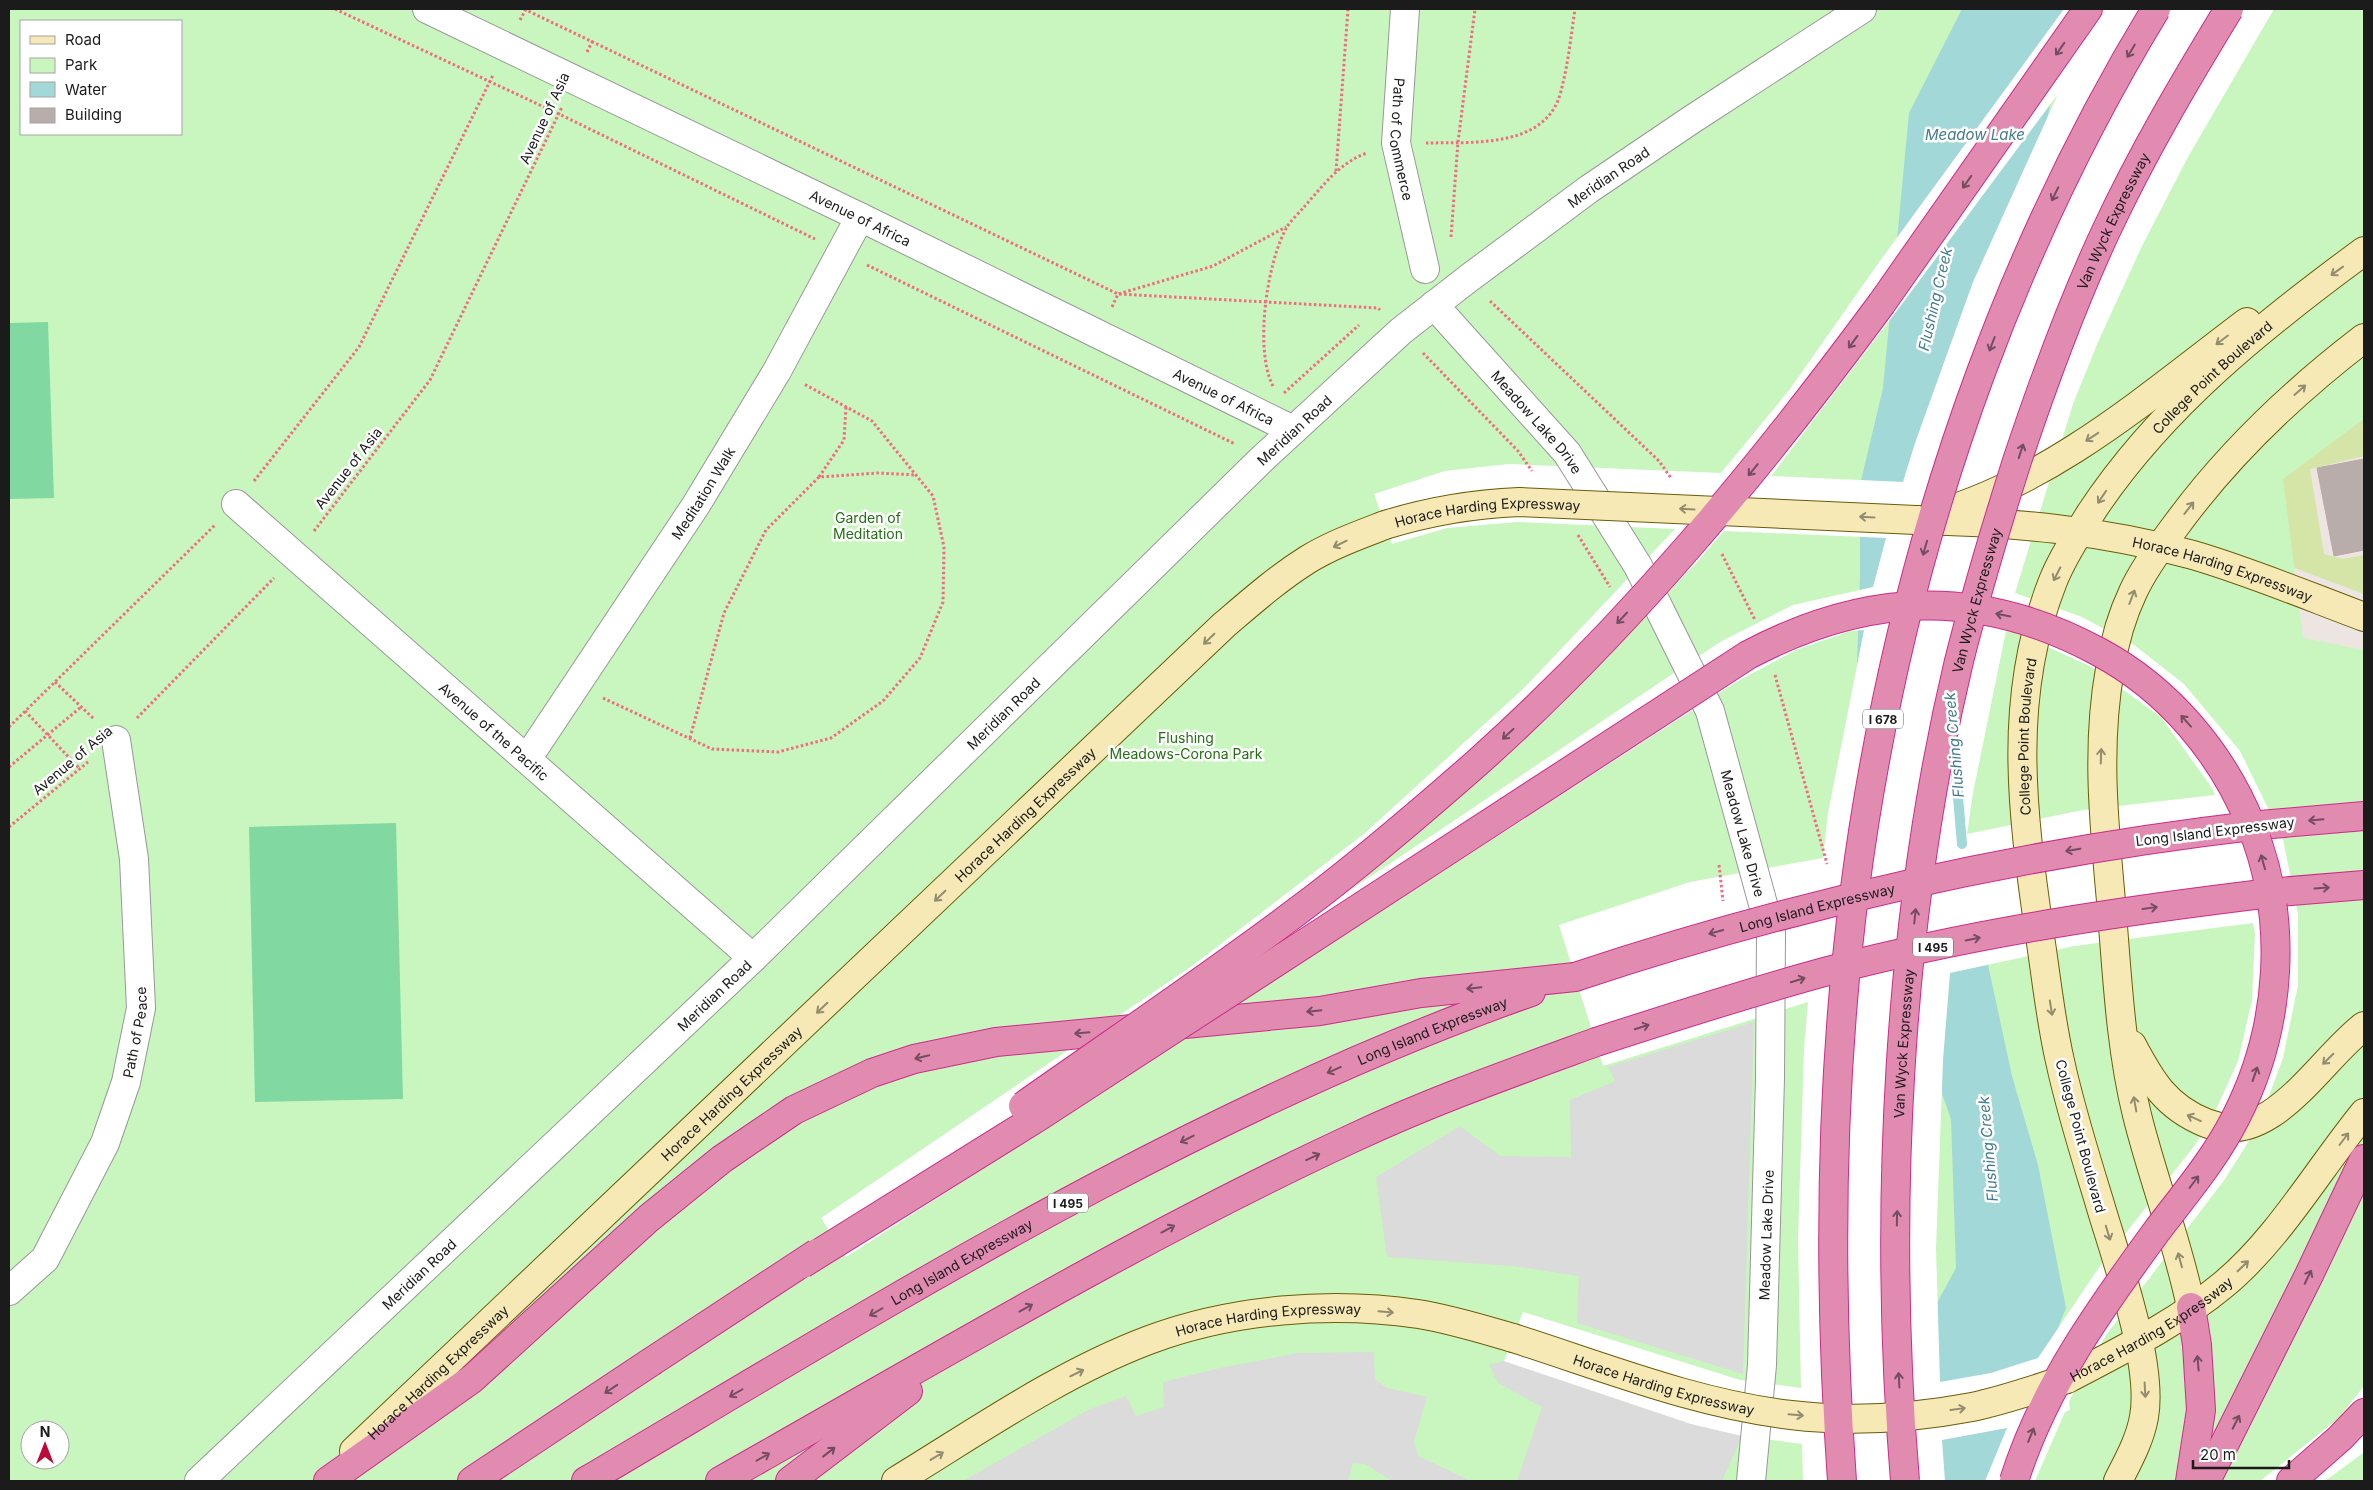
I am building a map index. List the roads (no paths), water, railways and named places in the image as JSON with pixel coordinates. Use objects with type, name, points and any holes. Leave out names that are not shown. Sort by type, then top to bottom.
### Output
[{"type":"highway","points":[[802,1264],[1206,979],[1302,908],[1407,823],[1479,761],[1552,691],[1687,548],[1806,404],[1882,303],[2088,9]]},
{"type":"highway","name":"I 678","points":[[1842,1481],[1835,1356],[1834,1283],[1835,1165],[1839,1075],[1853,905],[1864,825],[1898,646],[1930,531],[1982,368],[1999,324],[2049,206],[2073,157],[2125,60],[2156,9]]},
{"type":"highway","name":"Van Wyck Expressway","points":[[1906,1481],[1897,1315],[1898,1167],[1901,1079],[1915,912],[1936,773],[1957,670],[2006,494],[2041,389],[2084,281],[2153,138],[2229,9]]},
{"type":"highway","points":[[472,1481],[802,1264],[1038,1117],[1748,655],[1779,638],[1812,625],[1878,608],[1910,605],[1974,609],[2009,616],[2044,627],[2089,647],[2134,674],[2163,698],[2188,723],[2222,770],[2243,806],[2265,869],[2275,932],[2274,989],[2268,1030],[2252,1081],[2236,1118],[2220,1146],[2116,1286],[2068,1361],[2032,1432],[2014,1481]]},
{"type":"highway","name":"Long Island Expressway","points":[[586,1481],[943,1273],[1147,1159],[1260,1103],[1367,1056],[1477,1011],[1709,934],[1941,875],[2099,846],[2260,825],[2364,816]]},
{"type":"highway","name":"I 495","points":[[720,1481],[1176,1225],[1355,1137],[1464,1091],[1596,1042],[1827,972],[1901,954],[2032,927],[2119,912],[2279,892],[2364,885]]},
{"type":"highway","points":[[328,1481],[472,1379],[649,1218],[722,1159],[794,1110],[872,1073],[914,1059],[996,1042],[1320,1011],[1420,993],[1575,977]]},
{"type":"highway","points":[[2206,1481],[2309,1275],[2364,1159]]},
{"type":"highway","points":[[2190,1481],[2201,1410],[2197,1345],[2191,1307]]},
{"type":"highway","points":[[790,1481],[988,1329]]},
{"type":"highway","points":[[2291,1481],[2340,1438],[2364,1413]]},
{"type":"main road","name":"College Point Boulevard","points":[[2118,1481],[2138,1440],[2145,1416],[2144,1369],[2138,1342],[2072,1113],[2059,1058],[2033,888],[2022,774],[2022,722],[2030,662],[2054,579],[2080,531],[2128,460],[2186,398],[2310,292],[2364,251]]},
{"type":"main road","name":"Horace Harding Expressway","points":[[1980,509],[2098,434],[2265,308],[2310,292]]},
{"type":"main road","points":[[2191,1307],[2174,1238],[2136,1113],[2123,1028],[2102,804],[2102,731],[2110,668],[2133,592],[2160,547],[2213,478],[2246,442],[2302,388],[2364,338]]},
{"type":"main road","name":"Horace Harding Expressway","points":[[320,1481],[456,1356],[1224,625],[1278,580],[1308,559],[1343,542],[1385,525],[1420,514],[1482,503],[1519,502],[1916,520],[1953,509],[1980,509],[2160,547],[2227,566],[2364,617]]},
{"type":"main road","points":[[2123,1028],[2150,1079],[2162,1094],[2184,1113],[2209,1124],[2228,1129],[2247,1126],[2265,1119],[2283,1104],[2351,1036],[2364,1026]]},
{"type":"main road","name":"Horace Harding Expressway","points":[[896,1481],[1073,1375],[1150,1340],[1192,1327],[1275,1312],[1323,1309],[1417,1314],[1462,1323],[1708,1399],[1750,1409],[1801,1416],[1830,1418],[1924,1414],[1989,1402],[2067,1379],[2138,1342],[2222,1286],[2250,1259],[2302,1195],[2364,1113]]},
{"type":"street","name":"Avenue of Africa","points":[[427,9],[575,78],[1293,430]]},
{"type":"street","name":"Path of Commerce","points":[[1405,9],[1396,143],[1426,269]]},
{"type":"street","name":"Meridian Road","points":[[200,1481],[753,958],[1262,459],[1401,331],[1589,189],[1862,9]]},
{"type":"street","name":"Meditation Walk","points":[[527,759],[578,686],[696,505],[777,371],[860,217]]},
{"type":"street","name":"Meadow Lake Drive","points":[[1434,305],[1566,453],[1638,566],[1710,712],[1771,934],[1770,1078],[1762,1365],[1751,1481]]},
{"type":"street","name":"Avenue of the Pacific","points":[[236,504],[294,557],[753,958]]},
{"type":"street","name":"Path of Peace","points":[[9,1291],[45,1259],[105,1143],[126,1082],[141,1008],[134,859],[116,740]]},
{"type":"water","name":"Meadow Lake","points":[[1962,9],[2071,9],[2014,272],[1962,844],[2012,1076],[2038,1165],[2066,1308],[1997,1481],[1864,1481],[1899,1372],[1956,1268],[1951,1119],[1864,874],[1853,779],[1860,576],[1860,485],[1883,388],[1909,113]]},
{"type":"waterway","name":"Flushing Creek","points":[[1953,738],[1962,844]]},
{"type":"park label","name":"Garden of Meditation","points":[[868,526]]},
{"type":"park label","name":"Flushing Meadows-Corona Park","points":[[1186,746]]}]
